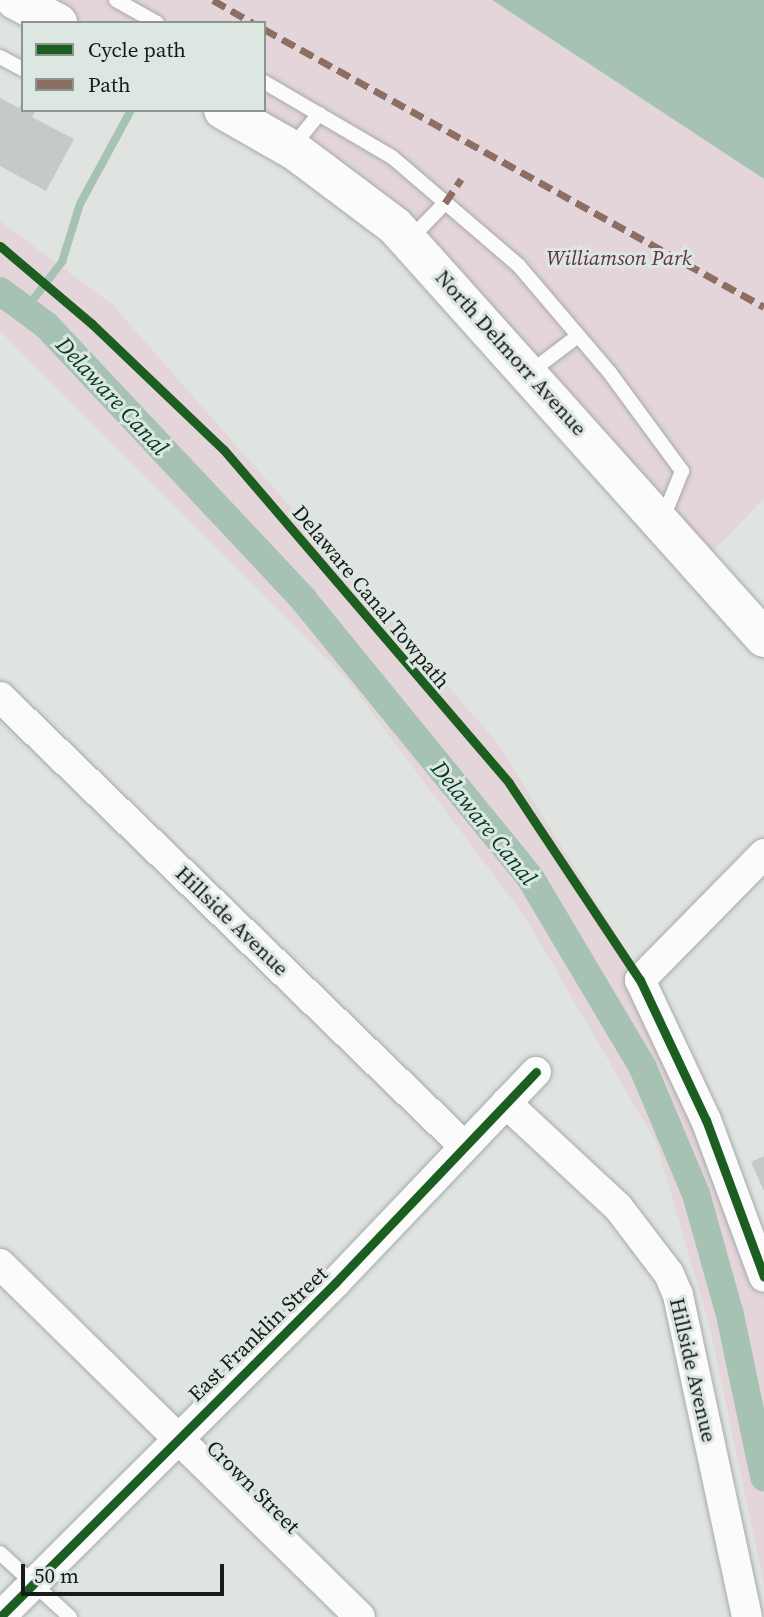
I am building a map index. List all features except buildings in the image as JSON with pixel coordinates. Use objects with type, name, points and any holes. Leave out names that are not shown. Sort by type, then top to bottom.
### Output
[{"type":"main road","name":"North Delmorr Avenue","points":[[227,112],[291,148],[347,186],[409,240],[764,638]]},
{"type":"street","name":"Hillside Avenue","points":[[0,697],[464,1146]]},
{"type":"street","points":[[764,854],[639,980],[706,1120],[764,1277]]},
{"type":"street","name":"East Franklin Street","points":[[0,1617],[177,1437],[336,1282],[536,1072]]},
{"type":"street","name":"Hillside Avenue","points":[[506,1103],[618,1207],[669,1273],[678,1295],[747,1617]]},
{"type":"street","name":"Crown Street","points":[[0,1264],[360,1617]]},
{"type":"lane","points":[[116,0],[154,21]]},
{"type":"lane","points":[[0,57],[21,68]]},
{"type":"lane","points":[[266,83],[392,156],[519,266],[579,336],[682,471],[662,522]]},
{"type":"lane","points":[[291,148],[319,114]]},
{"type":"lane","points":[[409,240],[445,203]]},
{"type":"lane","points":[[529,373],[579,336]]},
{"type":"lane","points":[[0,1553],[70,1617]]},
{"type":"green space","name":"Williamson Park","points":[[16,0],[492,0],[764,179],[764,499],[699,565],[418,251],[213,112],[266,112],[266,21],[55,21]]},
{"type":"green space","points":[[0,221],[112,304],[496,741],[667,1016],[764,1281],[764,1585],[709,1324],[656,1142],[525,917],[347,679],[0,331]]},
{"type":"shaded area","points":[[492,0],[764,0],[764,179]]},
{"type":"waterway","points":[[25,310],[62,262],[80,204],[130,112]]},
{"type":"waterway","name":"Delaware Canal","points":[[0,291],[46,325],[303,599],[531,879],[643,1068],[696,1194],[730,1315],[764,1477]]},
{"type":"marked path","points":[[213,0],[250,21]]},
{"type":"marked path","points":[[266,30],[764,307]]},
{"type":"marked path","points":[[445,203],[461,179]]},
{"type":"cycle path","name":"Delaware Canal Towpath","points":[[0,246],[92,324],[224,450],[509,783],[640,980],[706,1120],[764,1277]]},
{"type":"cycle path","points":[[0,1617],[336,1282],[536,1072]]}]
